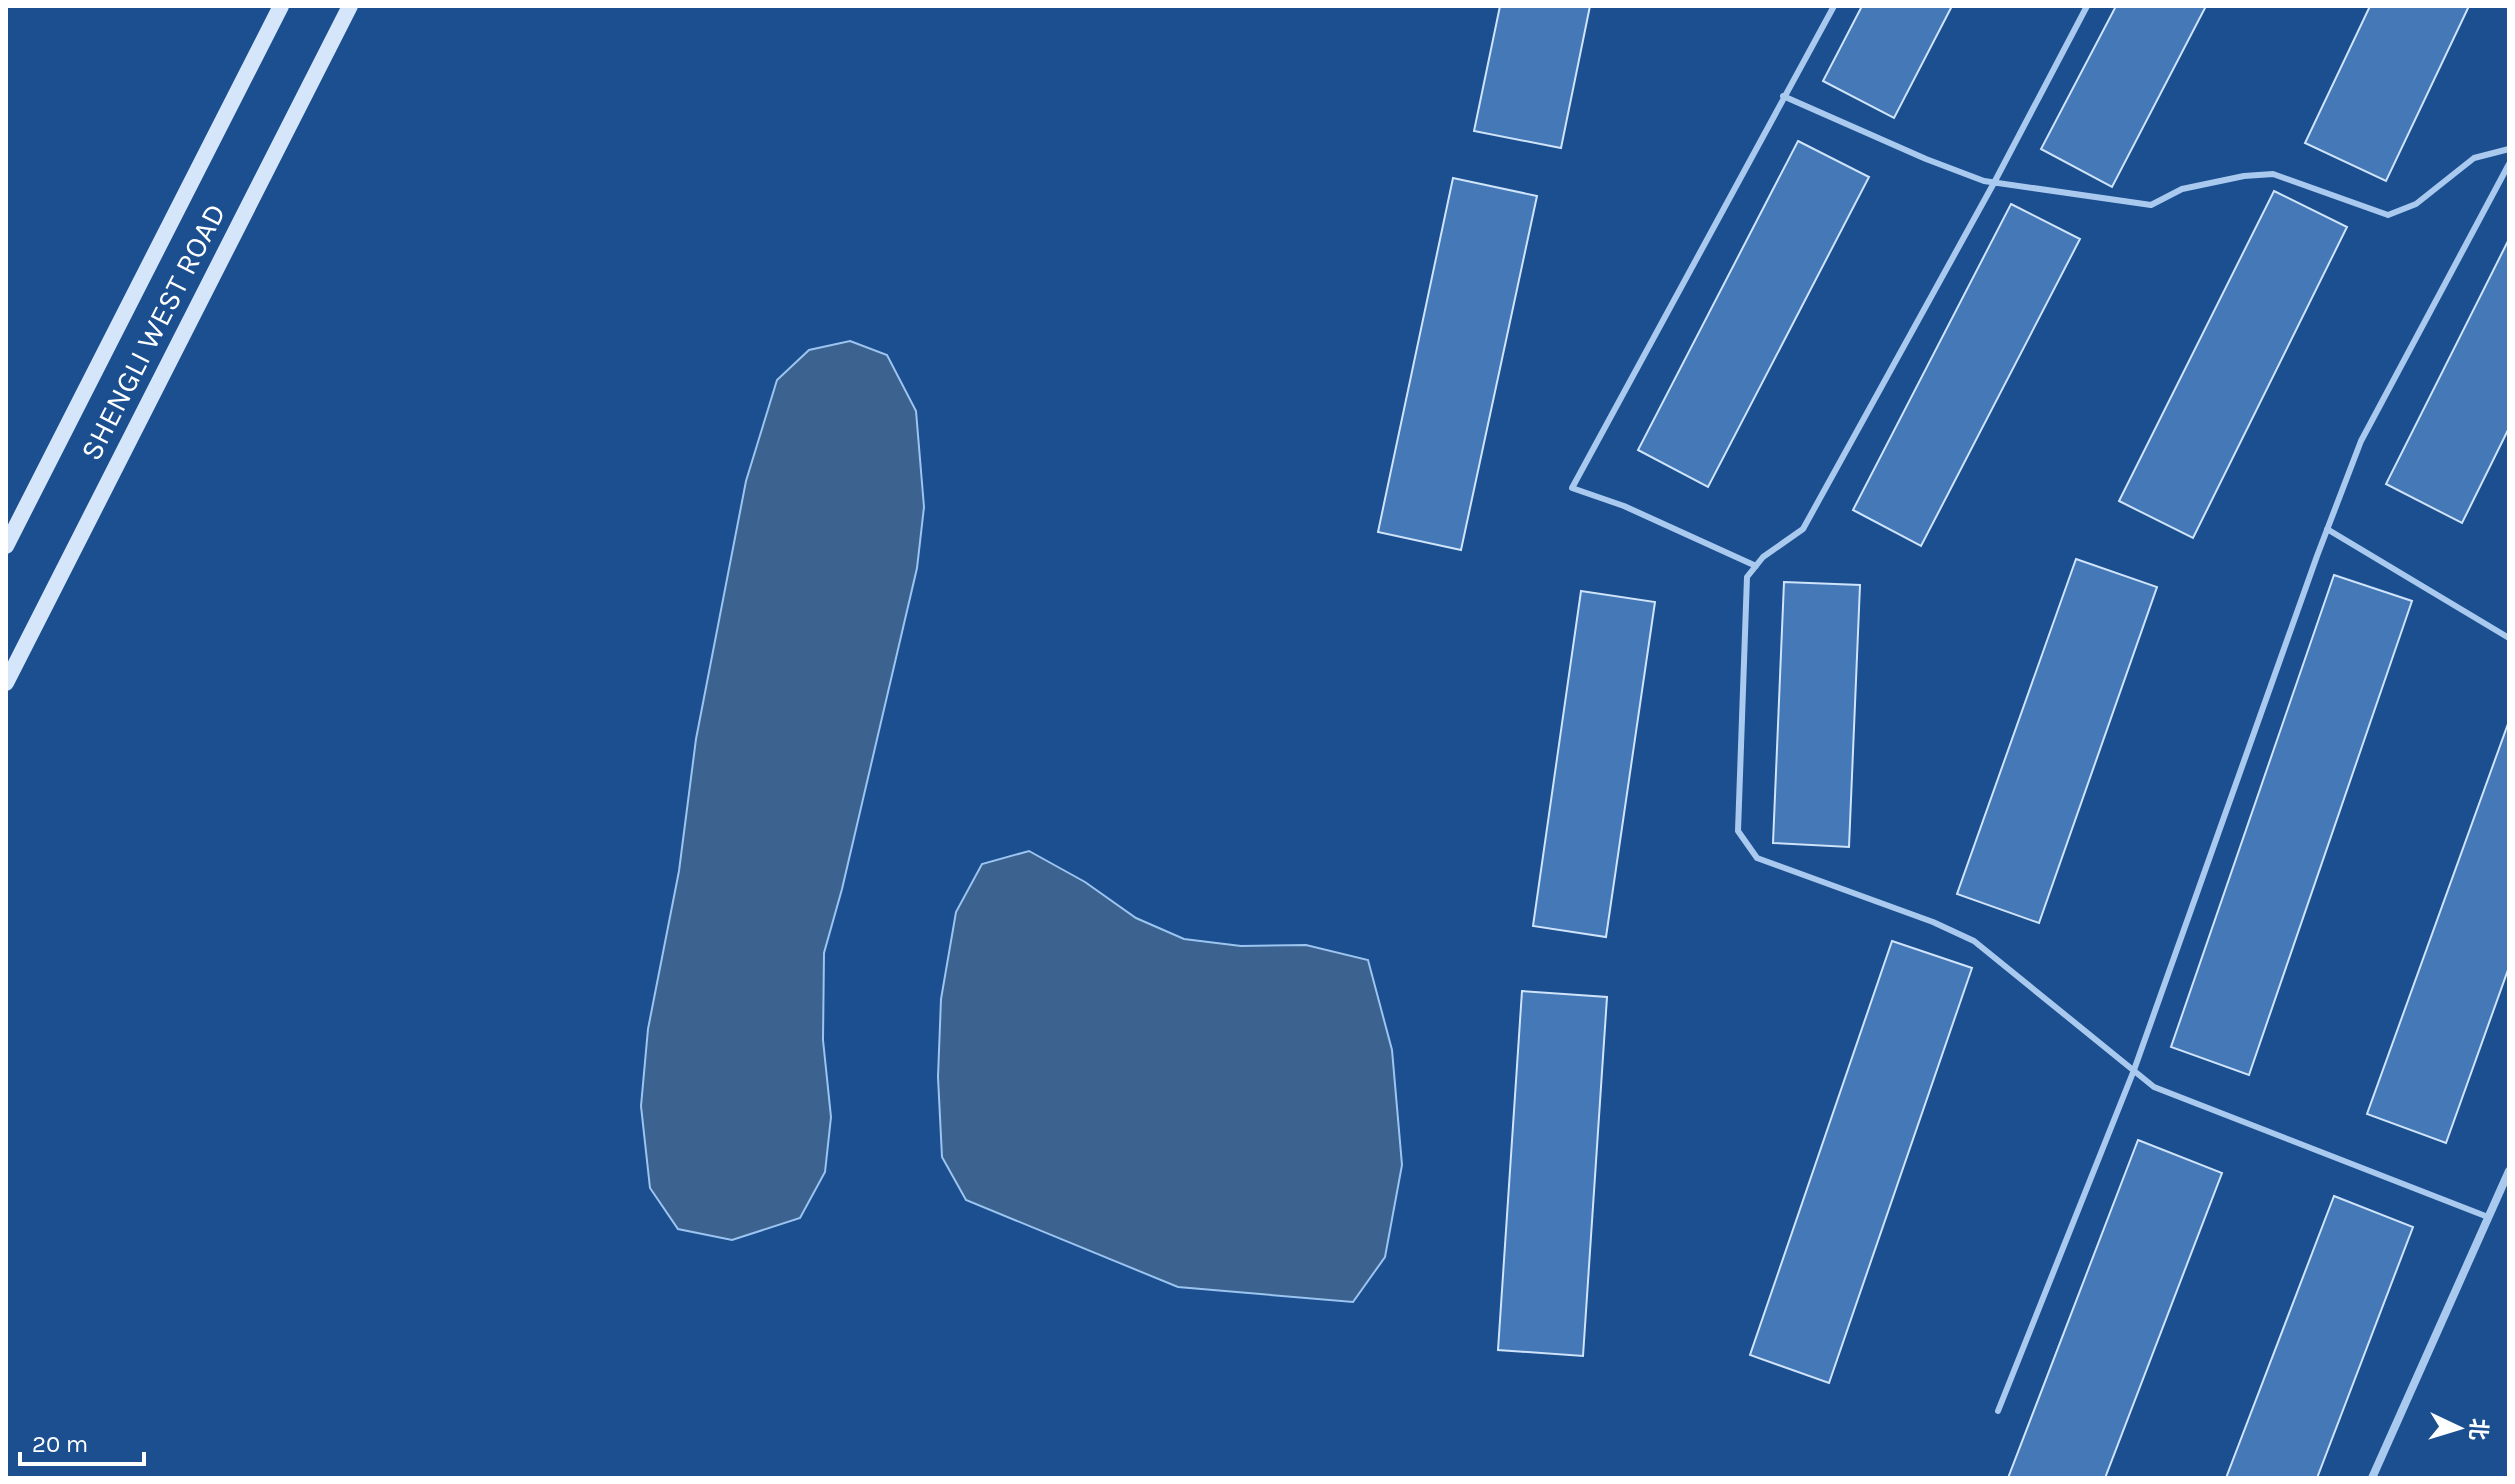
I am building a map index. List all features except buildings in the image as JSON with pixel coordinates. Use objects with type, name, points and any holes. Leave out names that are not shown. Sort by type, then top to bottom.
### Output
[{"type":"main road","name":"SHENGLI WEST ROAD","points":[[6,546],[281,6]]},
{"type":"main road","name":"SHENGLI WEST ROAD","points":[[6,683],[350,6]]},
{"type":"street","points":[[2372,1478],[2509,1171]]},
{"type":"lane","points":[[1756,566],[1624,506],[1572,488],[1834,6]]},
{"type":"lane","points":[[2087,6],[1995,181],[1803,529],[1763,557],[1747,577],[1738,831],[1757,858],[1933,922],[1974,941],[2154,1087],[2488,1217]]},
{"type":"lane","points":[[1783,96],[1984,181],[2151,205],[2182,189],[2244,176],[2273,174],[2388,215],[2416,204],[2474,158],[2509,149]]},
{"type":"lane","points":[[1998,1411],[2134,1070],[2361,441],[2509,164]]},
{"type":"lane","points":[[2327,529],[2509,638]]},
{"type":"water","points":[[850,341],[887,355],[916,411],[924,507],[917,568],[842,889],[824,953],[823,1040],[831,1117],[825,1172],[800,1218],[732,1240],[678,1229],[650,1188],[641,1106],[648,1029],[679,871],[696,739],[746,481],[777,380],[809,350]]},
{"type":"water","points":[[1029,851],[1085,882],[1136,918],[1184,939],[1241,946],[1306,945],[1368,960],[1392,1050],[1402,1165],[1385,1257],[1353,1302],[1178,1287],[966,1200],[942,1157],[938,1077],[941,999],[956,912],[982,864]]}]
